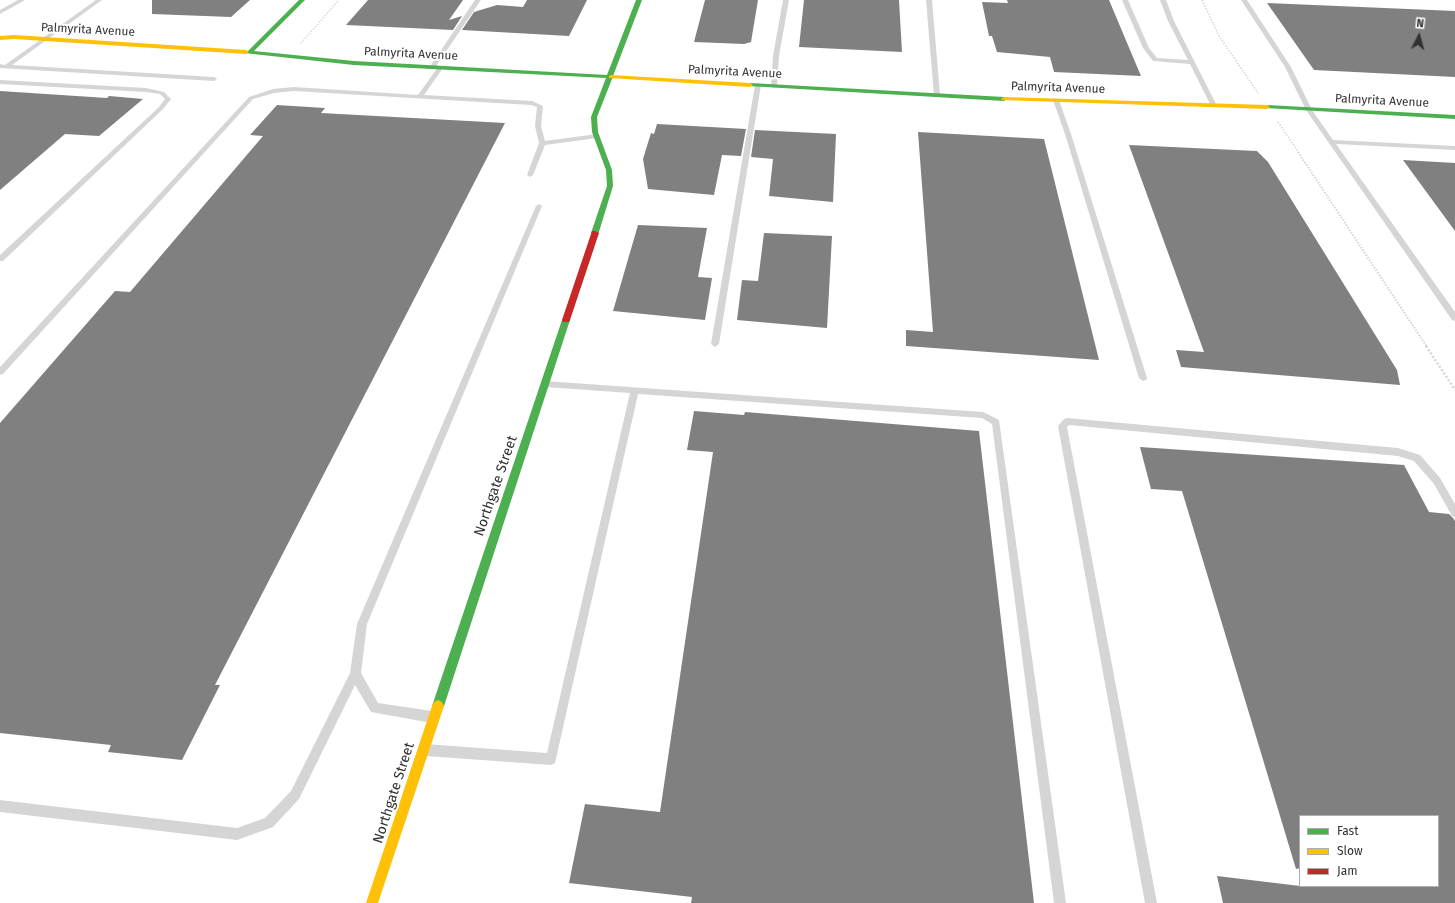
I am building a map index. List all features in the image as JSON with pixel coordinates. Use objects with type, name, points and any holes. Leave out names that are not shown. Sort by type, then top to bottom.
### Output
[{"type":"street","points":[[250,52],[302,0]]},
{"type":"street","name":"Northgate Street","points":[[372,903],[610,186],[609,170],[597,136],[594,117],[639,0]]},
{"type":"street","name":"Palmyrita Avenue","points":[[0,33],[14,37]]},
{"type":"street","name":"Palmyrita Avenue","points":[[0,38],[14,37],[250,52],[354,63],[436,68],[937,95],[1268,107],[1455,117]]},
{"type":"lane","points":[[0,12],[22,0]]},
{"type":"lane","points":[[7,66],[99,0]]},
{"type":"lane","points":[[420,97],[478,0]]},
{"type":"lane","points":[[774,86],[776,56],[786,0]]},
{"type":"lane","points":[[929,0],[937,95]]},
{"type":"lane","points":[[1125,0],[1146,48],[1155,60],[1192,62]]},
{"type":"lane","points":[[1163,0],[1171,21],[1214,106]]},
{"type":"lane","points":[[1244,0],[1288,67],[1309,110],[1455,318]]},
{"type":"lane","points":[[0,66],[214,79]]},
{"type":"lane","points":[[0,82],[146,90],[162,92],[168,99],[161,108],[0,259]]},
{"type":"lane","points":[[715,344],[758,85]]},
{"type":"lane","points":[[0,372],[251,98],[272,91],[294,89],[532,103],[540,106],[538,126],[542,143],[530,175]]},
{"type":"lane","points":[[1056,100],[1071,142],[1143,378]]},
{"type":"lane","points":[[542,143],[597,136]]},
{"type":"lane","points":[[1331,142],[1455,148]]},
{"type":"lane","points":[[0,806],[237,834],[268,823],[295,795],[355,674],[362,624],[539,206]]},
{"type":"lane","points":[[545,384],[983,415],[996,422],[1060,903]]},
{"type":"lane","points":[[423,750],[551,759],[635,390]]},
{"type":"lane","points":[[1151,903],[1062,426],[1067,421],[1398,452],[1416,458],[1437,481],[1455,513]]},
{"type":"lane","points":[[355,674],[376,708],[434,717]]},
{"type":"path","points":[[288,56],[339,0]]},
{"type":"path","points":[[1202,0],[1204,8],[1216,30],[1455,390]]},
{"type":"building","points":[[152,0],[250,0],[231,17],[152,14]]},
{"type":"building","points":[[368,0],[463,0],[449,20],[462,16],[453,30],[346,25]]},
{"type":"building","points":[[527,0],[587,0],[569,36],[462,30],[474,12],[497,5],[523,7]]},
{"type":"building","points":[[705,0],[758,0],[751,42],[744,44],[694,42]]},
{"type":"building","points":[[804,0],[899,0],[902,52],[799,47]]},
{"type":"building","points":[[1007,0],[1109,0],[1141,76],[1054,72],[1050,57],[997,52],[992,36],[989,36],[982,2],[1008,3]]},
{"type":"building","points":[[1267,3],[1455,11],[1455,77],[1314,70]]},
{"type":"building","points":[[0,91],[143,99],[99,136],[65,134],[0,190]]},
{"type":"building","points":[[277,105],[325,108],[321,113],[505,123],[215,685],[220,685],[182,760],[108,752],[111,745],[0,733],[0,423],[115,291],[130,292],[263,136],[250,135]]},
{"type":"building","points":[[657,124],[746,129],[741,156],[722,155],[714,195],[648,189],[643,159],[651,133],[654,134]]},
{"type":"building","points":[[755,130],[836,134],[833,202],[769,196],[773,159],[751,157]]},
{"type":"building","points":[[918,132],[1044,139],[1099,360],[906,346],[906,330],[933,332]]},
{"type":"building","points":[[1129,145],[1257,151],[1268,162],[1397,370],[1400,385],[1181,367],[1176,350],[1204,352]]},
{"type":"building","points":[[1403,160],[1455,163],[1455,231]]},
{"type":"building","points":[[638,225],[707,228],[698,277],[712,278],[705,320],[613,311]]},
{"type":"building","points":[[764,233],[832,236],[827,328],[737,320],[742,280],[758,281]]},
{"type":"building","points":[[694,411],[744,415],[745,412],[979,431],[1034,903],[691,903],[692,897],[569,883],[585,804],[660,812],[713,452],[687,450]]},
{"type":"building","points":[[1140,447],[1404,465],[1429,512],[1449,514],[1453,518],[1455,521],[1455,903],[1223,903],[1217,876],[1299,887],[1439,887],[1439,815],[1299,815],[1299,868],[1296,869],[1182,491],[1151,489]]},
{"type":"traffic: fast","points":[[250,52],[302,0]]},
{"type":"traffic: fast","points":[[595,233],[610,186],[609,170],[595,132],[594,117],[639,0]]},
{"type":"traffic: fast","points":[[246,52],[354,63],[611,77]]},
{"type":"traffic: fast","points":[[750,85],[1004,99]]},
{"type":"traffic: fast","points":[[1267,107],[1455,117]]},
{"type":"traffic: fast","points":[[438,706],[566,320]]},
{"type":"traffic: slow","points":[[0,38],[14,37],[246,52]]},
{"type":"traffic: slow","points":[[611,77],[750,85]]},
{"type":"traffic: slow","points":[[1004,99],[1267,107]]},
{"type":"traffic: slow","points":[[372,903],[438,706]]},
{"type":"traffic: jam","points":[[566,320],[595,233]]}]
